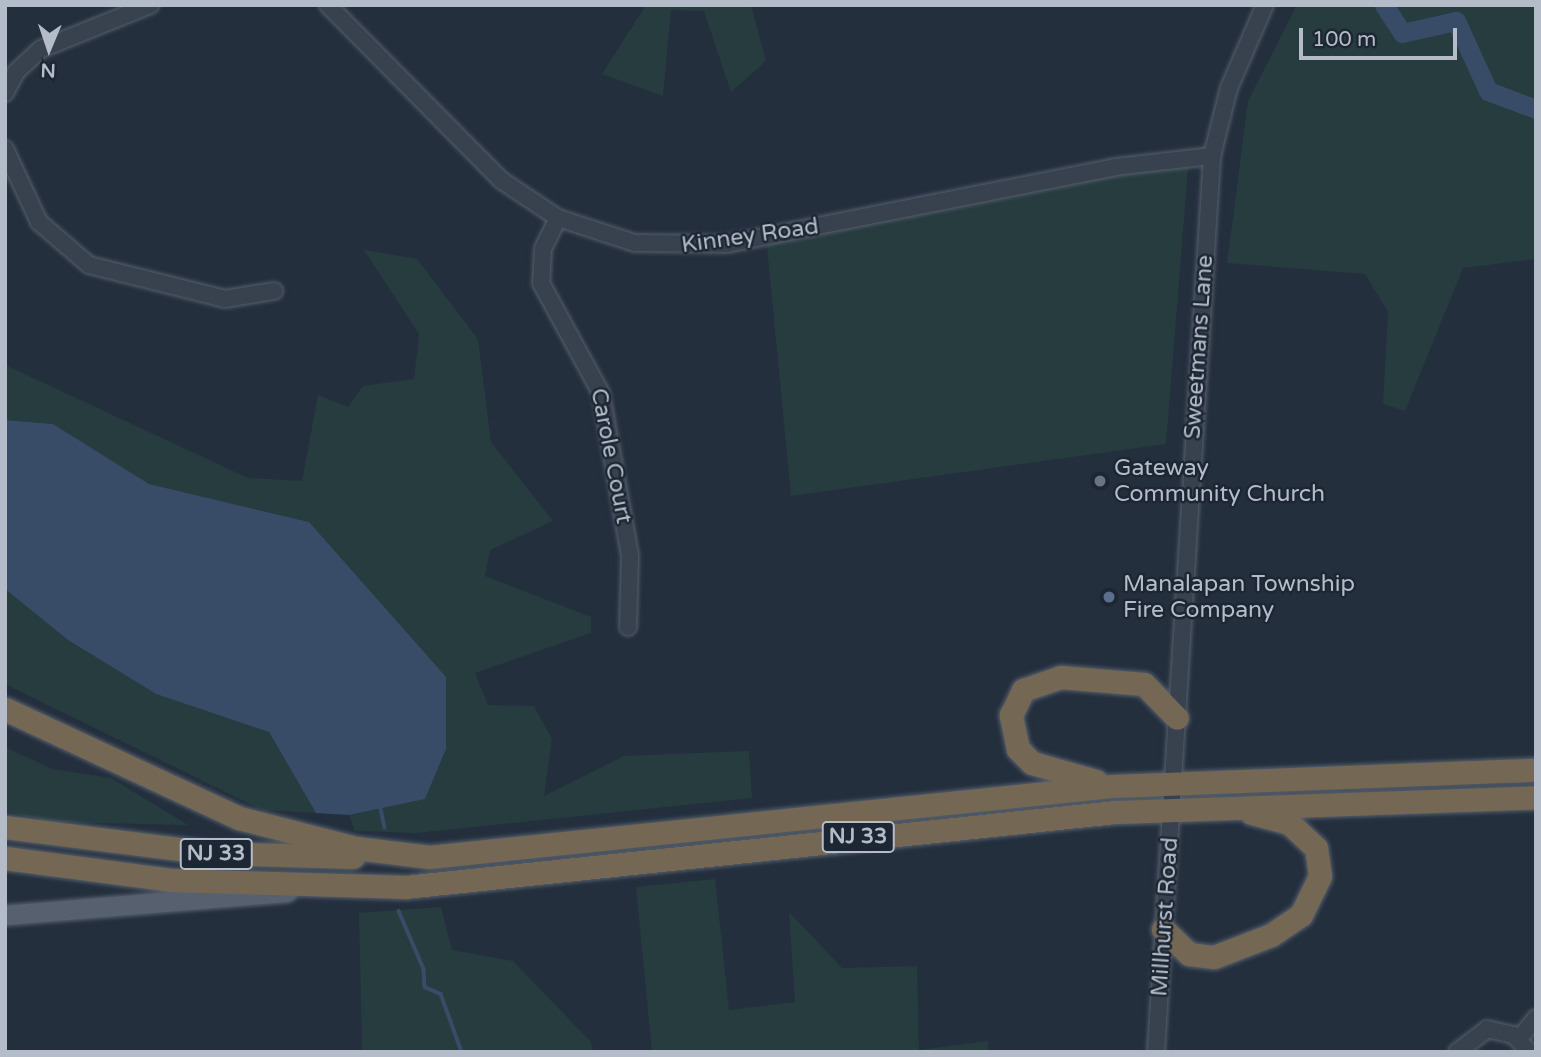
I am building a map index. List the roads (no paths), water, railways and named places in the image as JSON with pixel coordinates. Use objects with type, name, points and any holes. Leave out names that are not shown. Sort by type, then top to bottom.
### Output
[{"type":"highway","points":[[1112,786],[1023,756],[1010,724],[1023,690],[1060,677],[1144,684],[1177,718]]},
{"type":"highway","points":[[5,709],[239,818],[356,848],[429,857]]},
{"type":"highway","name":"NJ 33","points":[[5,827],[211,853],[429,857],[1174,781],[1536,770]]},
{"type":"highway","name":"NJ 33","points":[[5,858],[160,878],[325,889],[473,883],[925,829],[1171,809],[1536,797]]},
{"type":"highway","points":[[1163,929],[1189,954],[1214,957],[1286,927],[1312,897],[1321,865],[1309,837],[1281,819],[1221,806]]},
{"type":"main road","points":[[5,915],[325,889]]},
{"type":"street","points":[[5,93],[16,72],[41,48],[150,5]]},
{"type":"street","name":"Kinney Road","points":[[328,5],[486,167],[558,218],[635,243],[705,247],[1115,167],[1212,156]]},
{"type":"street","name":"Sweetmans Lane","points":[[1174,781],[1212,156],[1229,88],[1265,5]]},
{"type":"street","points":[[5,149],[39,222],[89,265],[225,299],[274,291]]},
{"type":"street","name":"Carole Court","points":[[558,218],[543,249],[541,283],[601,393],[630,556],[628,627]]},
{"type":"street","name":"Millhurst Road","points":[[1156,1052],[1174,781]]},
{"type":"street","points":[[1457,1052],[1487,1029],[1524,1046],[1536,1018]]},
{"type":"water","points":[[5,420],[53,424],[149,484],[309,522],[446,677],[446,749],[425,799],[349,815],[316,813],[269,732],[156,694],[68,640],[5,589]]},
{"type":"waterway","points":[[1384,5],[1402,33],[1456,21],[1488,91],[1536,109]]},
{"type":"waterway","points":[[381,809],[385,828]]},
{"type":"waterway","points":[[399,911],[424,969],[425,987],[441,994],[462,1052]]},
{"type":"place","name":"Gateway Community Church","points":[[1100,481]]},
{"type":"place","name":"Manalapan Township Fire Company","points":[[1109,597]]}]
